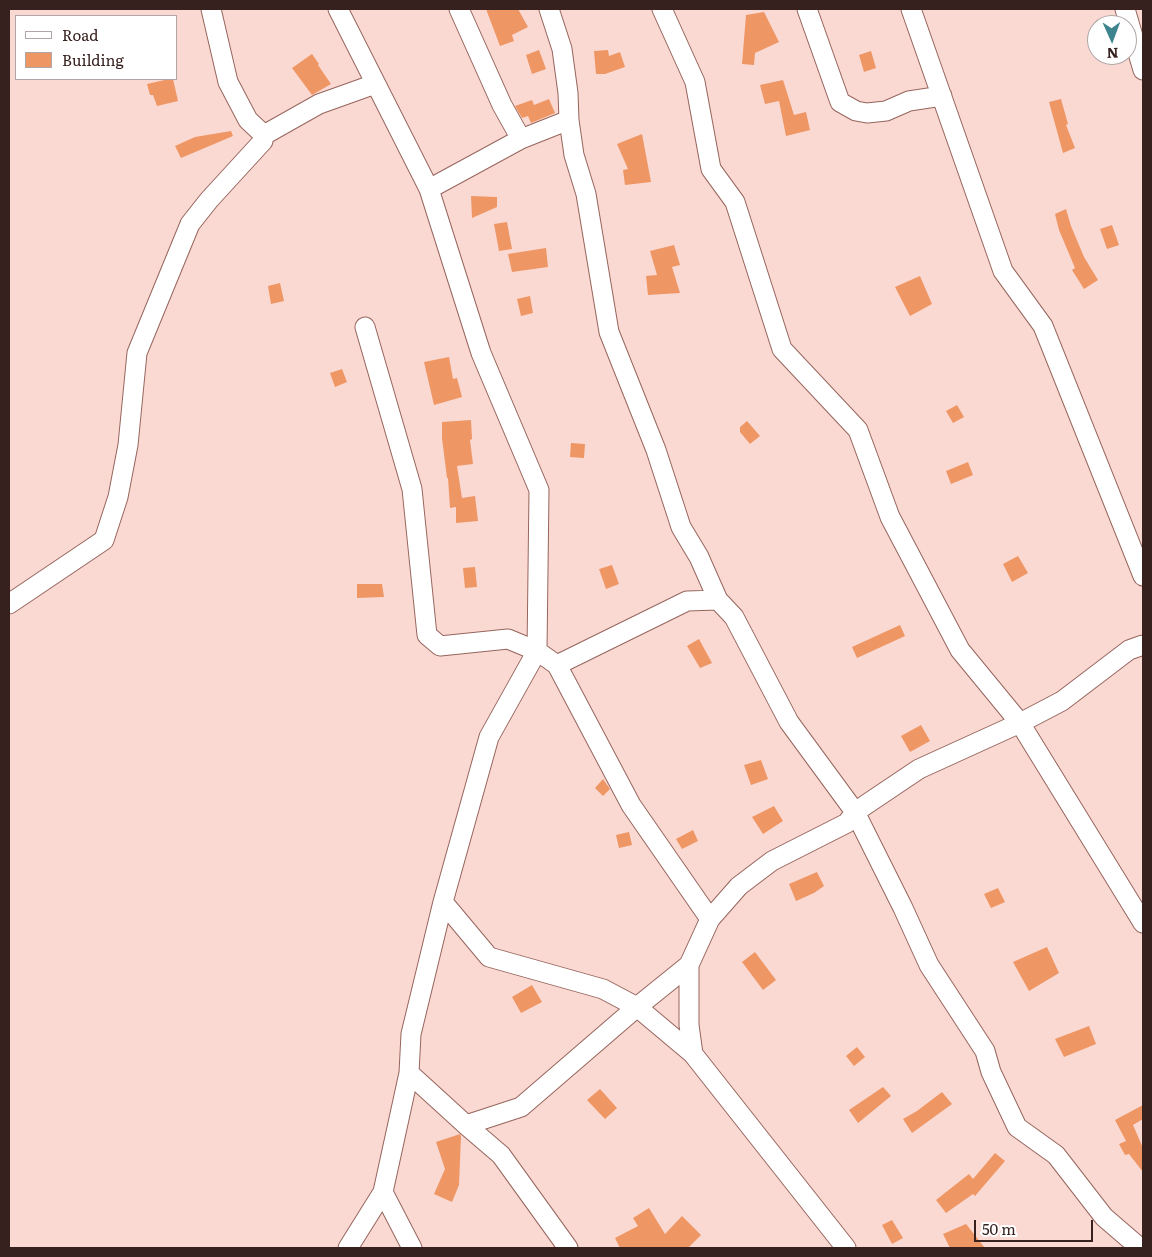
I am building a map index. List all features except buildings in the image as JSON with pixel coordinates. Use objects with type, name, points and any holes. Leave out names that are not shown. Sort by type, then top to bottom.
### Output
[{"type":"street","points":[[211,9],[228,82],[248,120],[264,135]]},
{"type":"street","points":[[338,9],[429,189],[481,353],[539,490],[537,651],[489,737],[443,902],[410,1034],[409,1073],[384,1192],[348,1248]]},
{"type":"street","points":[[459,9],[502,105],[521,139]]},
{"type":"street","points":[[549,9],[562,49],[568,93],[568,120],[574,155],[586,194],[608,332],[656,450],[680,527],[699,557],[718,600],[734,617],[789,722],[855,812],[929,965],[985,1051],[991,1072],[1017,1127],[1056,1155],[1104,1217],[1140,1248]]},
{"type":"street","points":[[662,9],[695,82],[712,168],[735,202],[782,349],[858,430],[890,517],[960,650],[1020,723],[1143,923]]},
{"type":"street","points":[[807,9],[840,102],[856,111],[867,113],[886,111],[909,101],[942,96]]},
{"type":"street","points":[[911,9],[1003,270],[1042,326],[1143,576]]},
{"type":"street","points":[[1125,9],[1143,70]]},
{"type":"street","points":[[264,135],[319,104],[375,84]]},
{"type":"street","points":[[429,189],[521,139],[568,120]]},
{"type":"street","points":[[9,604],[104,540],[118,497],[128,446],[137,353],[190,224],[209,200],[263,141],[264,135]]},
{"type":"street","points":[[365,327],[412,489],[427,635],[440,646],[508,639],[537,651],[557,665],[631,805],[710,919]]},
{"type":"street","points":[[557,665],[687,601],[718,600]]},
{"type":"street","points":[[693,1054],[689,1025],[689,965],[710,919],[739,886],[772,861],[848,823],[855,812],[918,769],[1020,723],[1062,701],[1129,650],[1143,645]]},
{"type":"street","points":[[443,902],[489,957],[603,989],[637,1007],[693,1054],[846,1248]]},
{"type":"street","points":[[466,1125],[521,1107],[689,965]]},
{"type":"street","points":[[409,1073],[500,1155],[568,1248]]},
{"type":"street","points":[[384,1192],[412,1248]]}]
